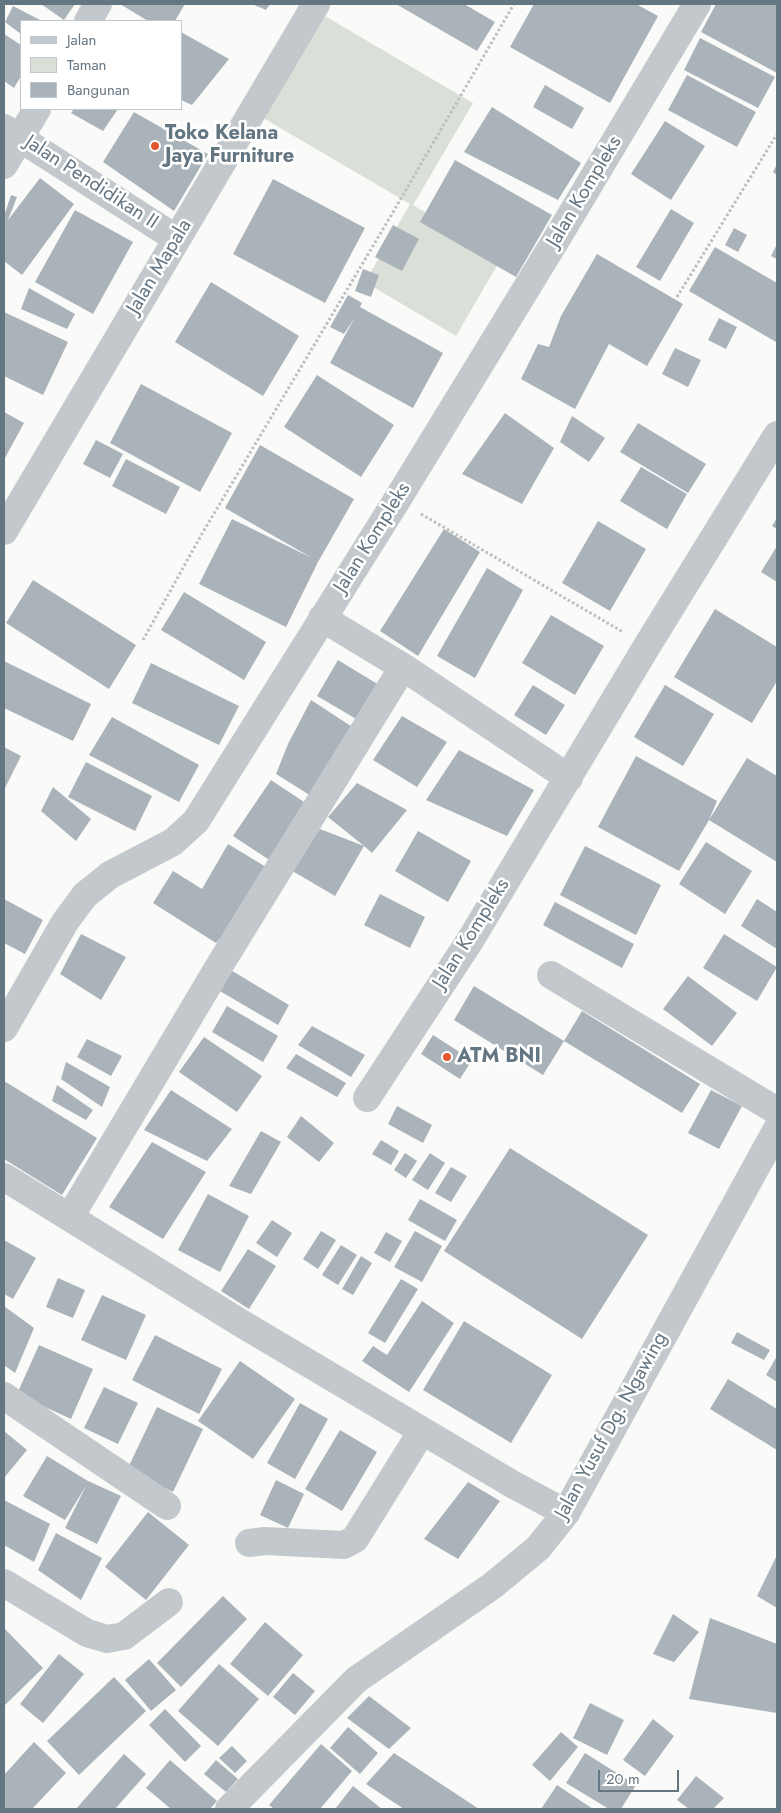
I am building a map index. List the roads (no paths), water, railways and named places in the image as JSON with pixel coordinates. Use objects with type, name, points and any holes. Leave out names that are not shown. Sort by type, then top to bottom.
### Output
[{"type":"street","points":[[89,20],[98,4]]},
{"type":"street","name":"Jalan Mapala","points":[[4,531],[316,4]]},
{"type":"street","name":"Jalan Kompleks","points":[[4,1028],[65,922],[85,895],[110,875],[173,842],[196,821],[560,235],[697,4]]},
{"type":"street","points":[[4,165],[12,133],[36,110]]},
{"type":"street","name":"Jalan Pendidikan II","points":[[12,133],[177,239]]},
{"type":"street","name":"Jalan Kompleks","points":[[367,1098],[471,939],[647,646],[777,435]]},
{"type":"street","points":[[322,618],[403,667],[568,778]]},
{"type":"street","points":[[70,1217],[221,963],[403,667]]},
{"type":"street","points":[[551,975],[777,1111]]},
{"type":"street","name":"Jalan Yusuf Dg. Ngawing","points":[[232,1808],[356,1680],[492,1586],[538,1548],[566,1513],[777,1129]]},
{"type":"street","points":[[4,1177],[244,1325],[512,1484],[566,1513]]},
{"type":"street","points":[[4,1396],[167,1506]]},
{"type":"street","points":[[248,1543],[265,1541],[344,1545],[355,1539],[422,1430]]},
{"type":"street","points":[[4,1584],[87,1633],[108,1639],[124,1636],[170,1602]]},
{"type":"place","name":"Toko Kelana Jaya Furniture","points":[[155,146]]},
{"type":"place","name":"ATM BNI","points":[[447,1057]]}]
